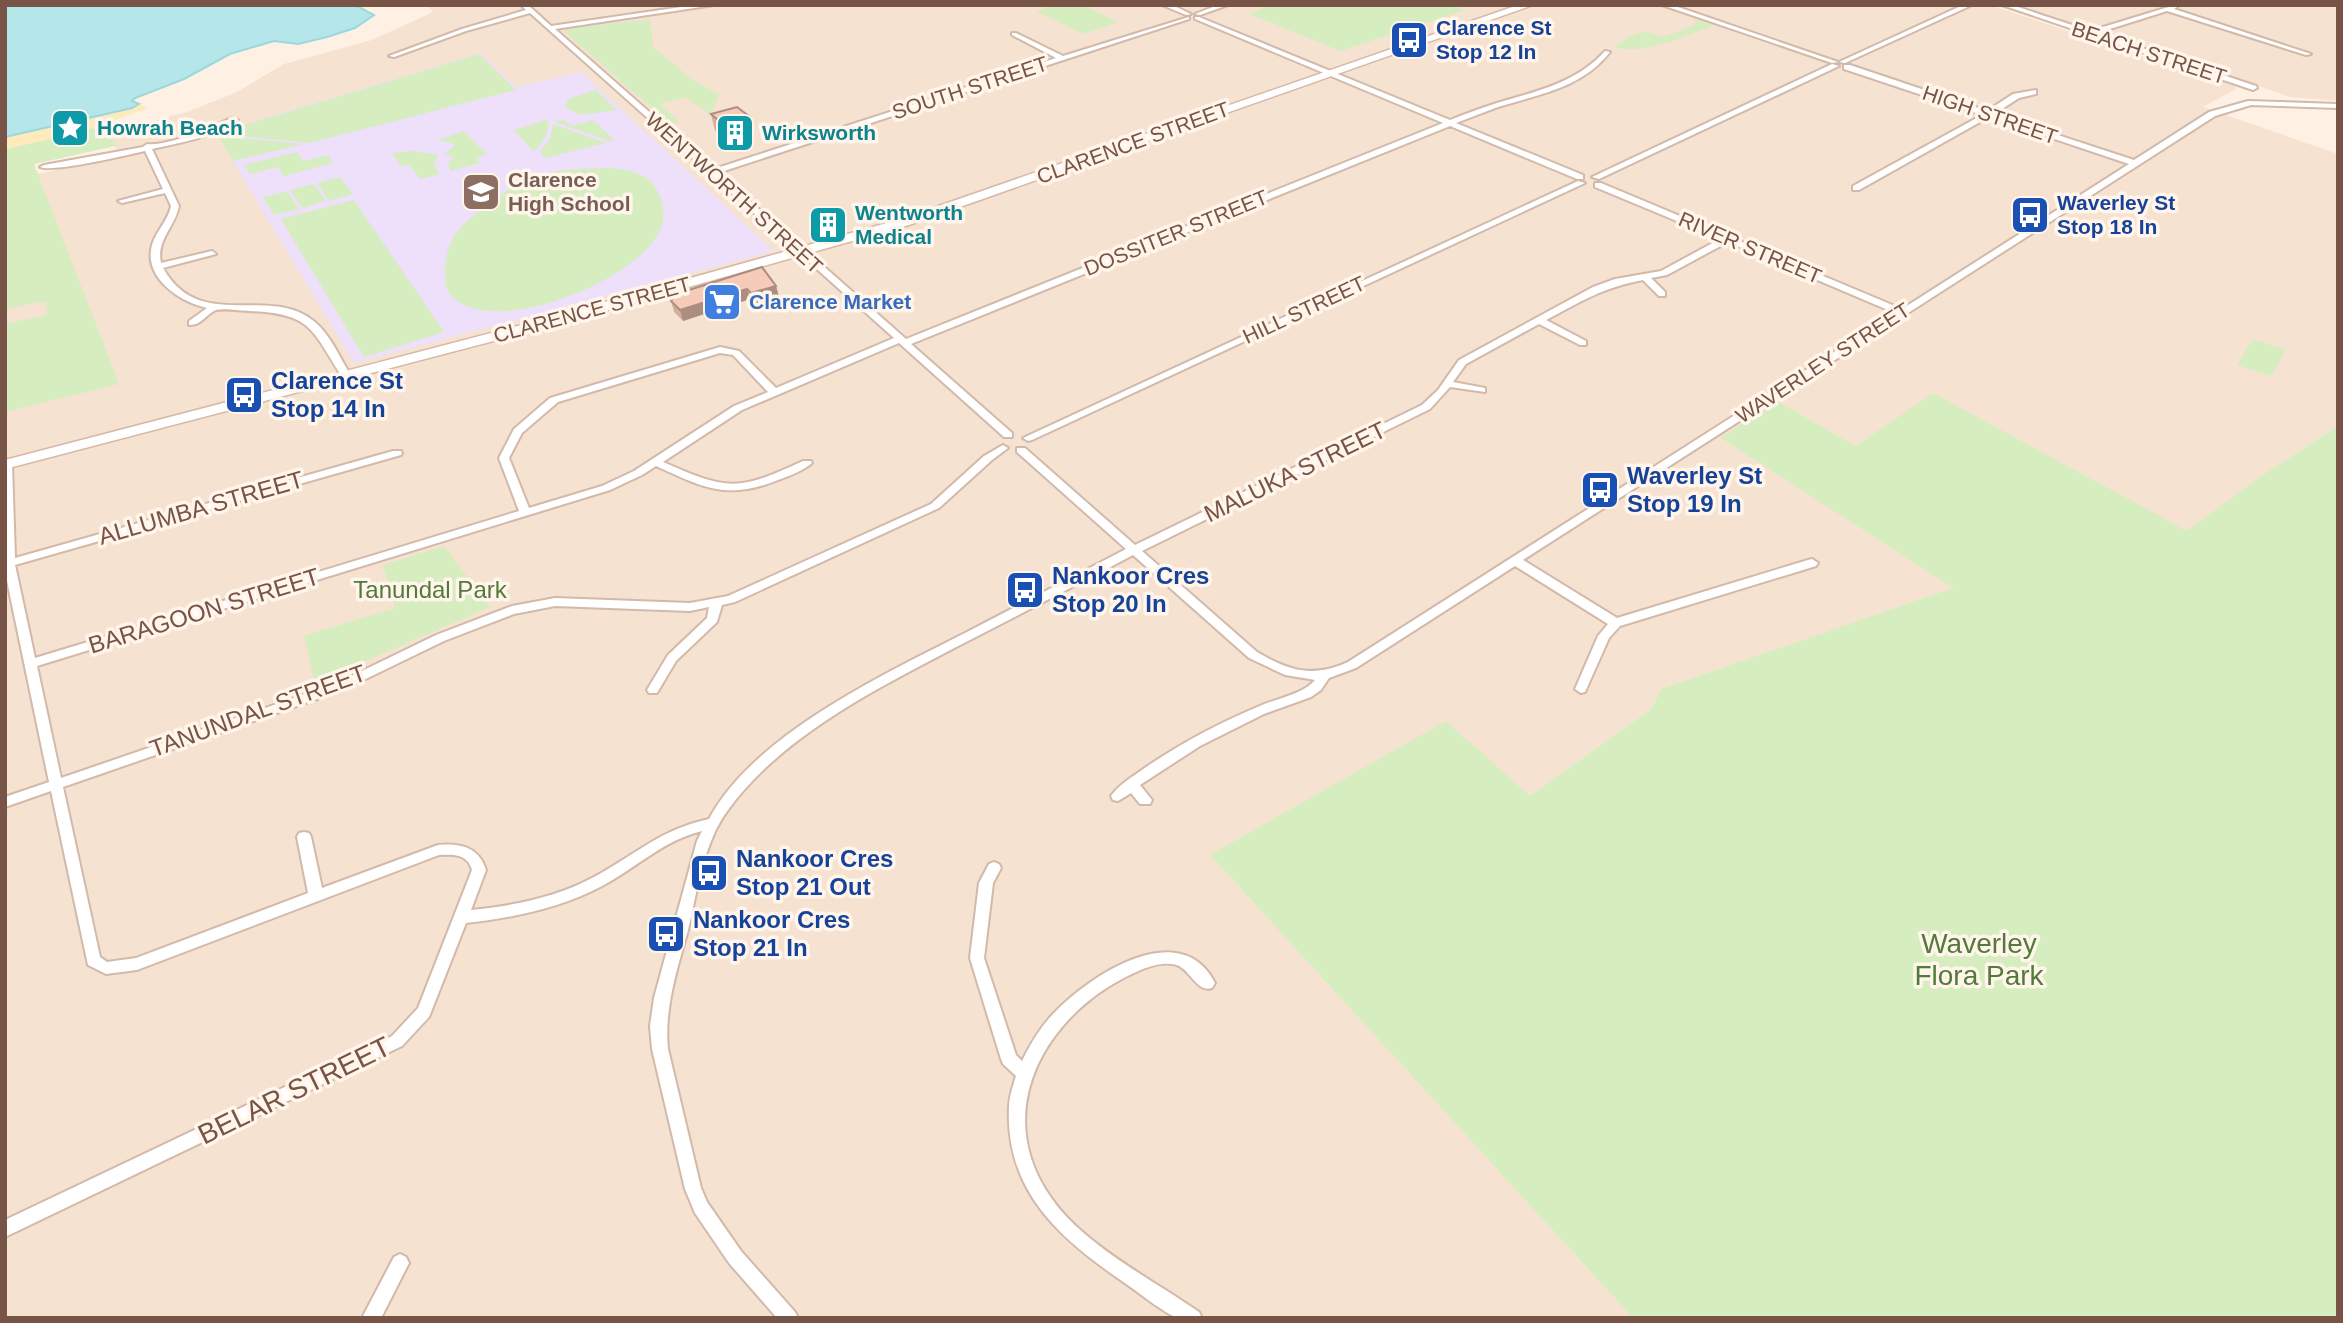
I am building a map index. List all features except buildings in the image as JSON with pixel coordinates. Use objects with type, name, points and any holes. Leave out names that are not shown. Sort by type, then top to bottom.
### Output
[{"type":"main road","name":"CLARENCE STREET","points":[[6,465],[802,253],[982,197],[1528,5]]},
{"type":"street","points":[[550,28],[711,5]]},
{"type":"street","points":[[1165,5],[1187,16],[1198,16],[1225,5]]},
{"type":"street","name":"HIGH STREET","points":[[1665,5],[2134,163]]},
{"type":"street","points":[[1198,16],[1580,180],[1597,181],[1969,5]]},
{"type":"street","name":"BEACH STREET","points":[[2005,5],[2253,88]]},
{"type":"street","points":[[2091,33],[2178,5]]},
{"type":"street","points":[[392,56],[527,8]]},
{"type":"street","name":"WENTWORTH STREET","points":[[527,8],[1008,435]]},
{"type":"street","points":[[2166,9],[2294,52],[2308,54]]},
{"type":"street","name":"SOUTH STREET","points":[[713,172],[1187,16]]},
{"type":"street","points":[[1014,34],[1061,58]]},
{"type":"street","points":[[1448,122],[1573,80],[1593,68],[1607,52]]},
{"type":"street","points":[[1856,188],[2016,96],[2033,92]]},
{"type":"street","name":"WAVERLEY STREET","points":[[1324,676],[1352,665],[2134,163],[2227,108],[2262,102],[2338,106]]},
{"type":"street","points":[[44,167],[212,130],[234,120]]},
{"type":"street","name":"DOSSITER STREET","points":[[902,341],[1448,122]]},
{"type":"street","points":[[146,146],[175,206],[174,213],[156,243],[157,267],[176,294],[198,304],[272,309],[303,317],[318,330],[346,376]]},
{"type":"street","name":"HILL STREET","points":[[1028,438],[1580,180]]},
{"type":"street","name":"RIVER STREET","points":[[1597,181],[1902,312]]},
{"type":"street","points":[[122,201],[167,190]]},
{"type":"street","name":"MALUKA STREET","points":[[789,1318],[723,1244],[701,1209],[693,1189],[660,1049],[658,1026],[662,998],[704,841],[734,792],[757,768],[826,714],[908,667],[1134,550],[1426,407],[1462,362],[1538,320],[1606,285],[1670,270],[1727,239]]},
{"type":"street","points":[[157,267],[212,254]]},
{"type":"street","points":[[1645,277],[1662,294]]},
{"type":"street","points":[[192,323],[215,307]]},
{"type":"street","points":[[1538,320],[1583,343]]},
{"type":"street","name":"BARAGOON STREET","points":[[29,664],[606,488],[654,462],[726,415],[775,392],[902,341]]},
{"type":"street","points":[[525,513],[504,458],[518,431],[554,400],[720,350],[736,353],[775,392]]},
{"type":"street","points":[[1447,384],[1482,390]]},
{"type":"street","points":[[1021,450],[1029,445],[1028,438],[1018,434],[1008,435],[1000,442],[1003,448],[1021,450],[1263,662],[1289,674],[1324,676],[1315,690],[1271,706],[1184,750],[1131,784],[1118,796]]},
{"type":"street","name":"TANUNDAL STREET","points":[[5,802],[339,687],[440,638],[512,610],[555,602],[690,607],[716,603],[758,589],[934,506],[1003,448]]},
{"type":"street","name":"ALLUMBA STREET","points":[[7,563],[397,453]]},
{"type":"street","points":[[654,462],[711,487],[729,489],[763,483],[807,463]]},
{"type":"street","name":"BELAR STREET","points":[[5,1229],[397,1041],[424,1012],[479,870],[474,857],[459,849],[438,850],[137,964],[115,969],[99,966],[90,956],[7,563],[6,465]]},
{"type":"street","points":[[1516,561],[1616,623]]},
{"type":"street","points":[[1581,689],[1604,636],[1616,623],[1812,563]]},
{"type":"street","points":[[653,690],[672,658],[713,619],[716,603]]},
{"type":"street","points":[[1131,784],[1145,800]]},
{"type":"street","points":[[462,917],[496,914],[580,890],[608,876],[661,839],[692,827],[712,824]]},
{"type":"street","points":[[304,837],[316,896]]},
{"type":"street","points":[[994,868],[986,883],[977,958],[1009,1059],[1023,1072]]},
{"type":"street","points":[[1194,1318],[1066,1228],[1033,1185],[1019,1138],[1023,1072],[1031,1053],[1061,1014],[1107,980],[1129,968],[1167,957],[1184,961],[1207,983]]},
{"type":"street","points":[[371,1318],[400,1263]]},
{"type":"shaded area","points":[[427,5],[1990,5],[2235,86],[2236,89],[2203,107],[2338,154],[2338,426],[2264,474],[2190,537],[1856,446],[1777,401],[1722,438],[1954,588],[1661,689],[1651,709],[1530,796],[1211,856],[1633,1318],[5,1318],[5,224],[53,214],[37,174],[120,157],[109,132],[187,112],[237,92],[284,64],[372,40],[433,12]]},
{"type":"shaded area","points":[[2019,5],[2338,5],[2338,101],[2290,97]]},
{"type":"shaded area","name":"Clarence High School","points":[[480,53],[517,87],[581,72],[774,251],[354,363],[216,133]]},
{"type":"green space","points":[[1054,5],[1082,5],[1118,22],[1083,34],[1036,11]]},
{"type":"green space","points":[[1273,5],[1451,5],[1465,10],[1341,51],[1249,14]]},
{"type":"green space","points":[[650,19],[653,47],[694,81],[719,94],[711,115],[685,97],[660,104],[679,122],[671,125],[565,32],[566,29]]},
{"type":"green space","points":[[1695,19],[1714,25],[1652,47],[1615,47],[1628,37],[1645,31],[1662,37],[1695,25]]},
{"type":"green space","points":[[479,54],[516,90],[309,143],[242,136],[225,131]]},
{"type":"green space","points":[[596,90],[617,110],[581,115],[565,108],[568,99]]},
{"type":"green space","points":[[546,120],[549,122],[546,137],[534,152],[514,130]]},
{"type":"green space","points":[[564,120],[571,126],[593,120],[614,140],[609,141],[553,121]]},
{"type":"green space","points":[[110,124],[109,132],[116,146],[34,164],[119,384],[5,412],[5,324],[47,315],[46,301],[5,309],[5,149]]},
{"type":"green space","points":[[553,124],[606,143],[545,158],[540,151],[550,139]]},
{"type":"green space","points":[[464,131],[487,154],[476,159],[480,163],[451,171],[448,165],[453,156],[444,155],[455,145],[436,141]]},
{"type":"green space","points":[[216,133],[241,138],[303,144],[233,161]]},
{"type":"green space","points":[[412,151],[438,155],[434,166],[440,174],[420,179],[409,165],[402,167],[392,153]]},
{"type":"green space","points":[[297,152],[303,161],[327,155],[333,163],[284,176],[278,167],[250,174],[244,165]]},
{"type":"green space","points":[[622,169],[644,176],[655,187],[662,206],[662,225],[650,245],[628,265],[599,283],[565,298],[530,308],[497,311],[470,307],[450,294],[445,279],[449,248],[459,229],[475,214],[522,180],[563,170]]},
{"type":"green space","points":[[340,177],[353,194],[329,201],[317,183]]},
{"type":"green space","points":[[314,184],[326,201],[302,208],[290,190]]},
{"type":"green space","points":[[287,191],[299,209],[274,215],[263,197]]},
{"type":"green space","points":[[354,200],[444,332],[364,357],[281,219]]},
{"type":"green space","points":[[2253,339],[2286,350],[2271,376],[2237,365]]},
{"type":"green space","name":"Waverley Flora Park","points":[[1933,393],[2187,531],[2264,474],[2338,426],[2338,1318],[1633,1318],[1210,855],[1446,721],[1530,796],[1651,709],[1661,689],[1953,588],[1721,438],[1777,401],[1856,446]]},
{"type":"green space","name":"Tanundal Park","points":[[444,546],[490,607],[315,683],[304,636],[395,608],[383,565]]},
{"type":"sand","name":"Howrah Beach","points":[[139,104],[148,108],[79,133],[5,149],[5,137]]},
{"type":"water","points":[[5,5],[355,5],[374,15],[355,28],[327,37],[298,44],[274,41],[230,54],[184,79],[135,98],[132,101],[139,104],[132,108],[5,137]]},
{"type":"place","name":"Clarence St Stop 12 In","points":[[1409,40]]},
{"type":"place","name":"Howrah Beach","points":[[70,128]]},
{"type":"place","name":"Wirksworth","points":[[735,133]]},
{"type":"place","name":"Clarence High School","points":[[481,192]]},
{"type":"place","name":"Waverley St Stop 18 In","points":[[2030,215]]},
{"type":"place","name":"Wentworth Medical","points":[[828,225]]},
{"type":"place","name":"Clarence Market","points":[[722,302]]},
{"type":"place","name":"Clarence St Stop 14 In","points":[[244,395]]},
{"type":"place","name":"Waverley St Stop 19 In","points":[[1600,490]]},
{"type":"place","name":"Nankoor Cres Stop 20 In","points":[[1025,590]]},
{"type":"place","name":"Nankoor Cres Stop 21 Out","points":[[709,873]]},
{"type":"place","name":"Nankoor Cres Stop 21 In","points":[[666,934]]}]
